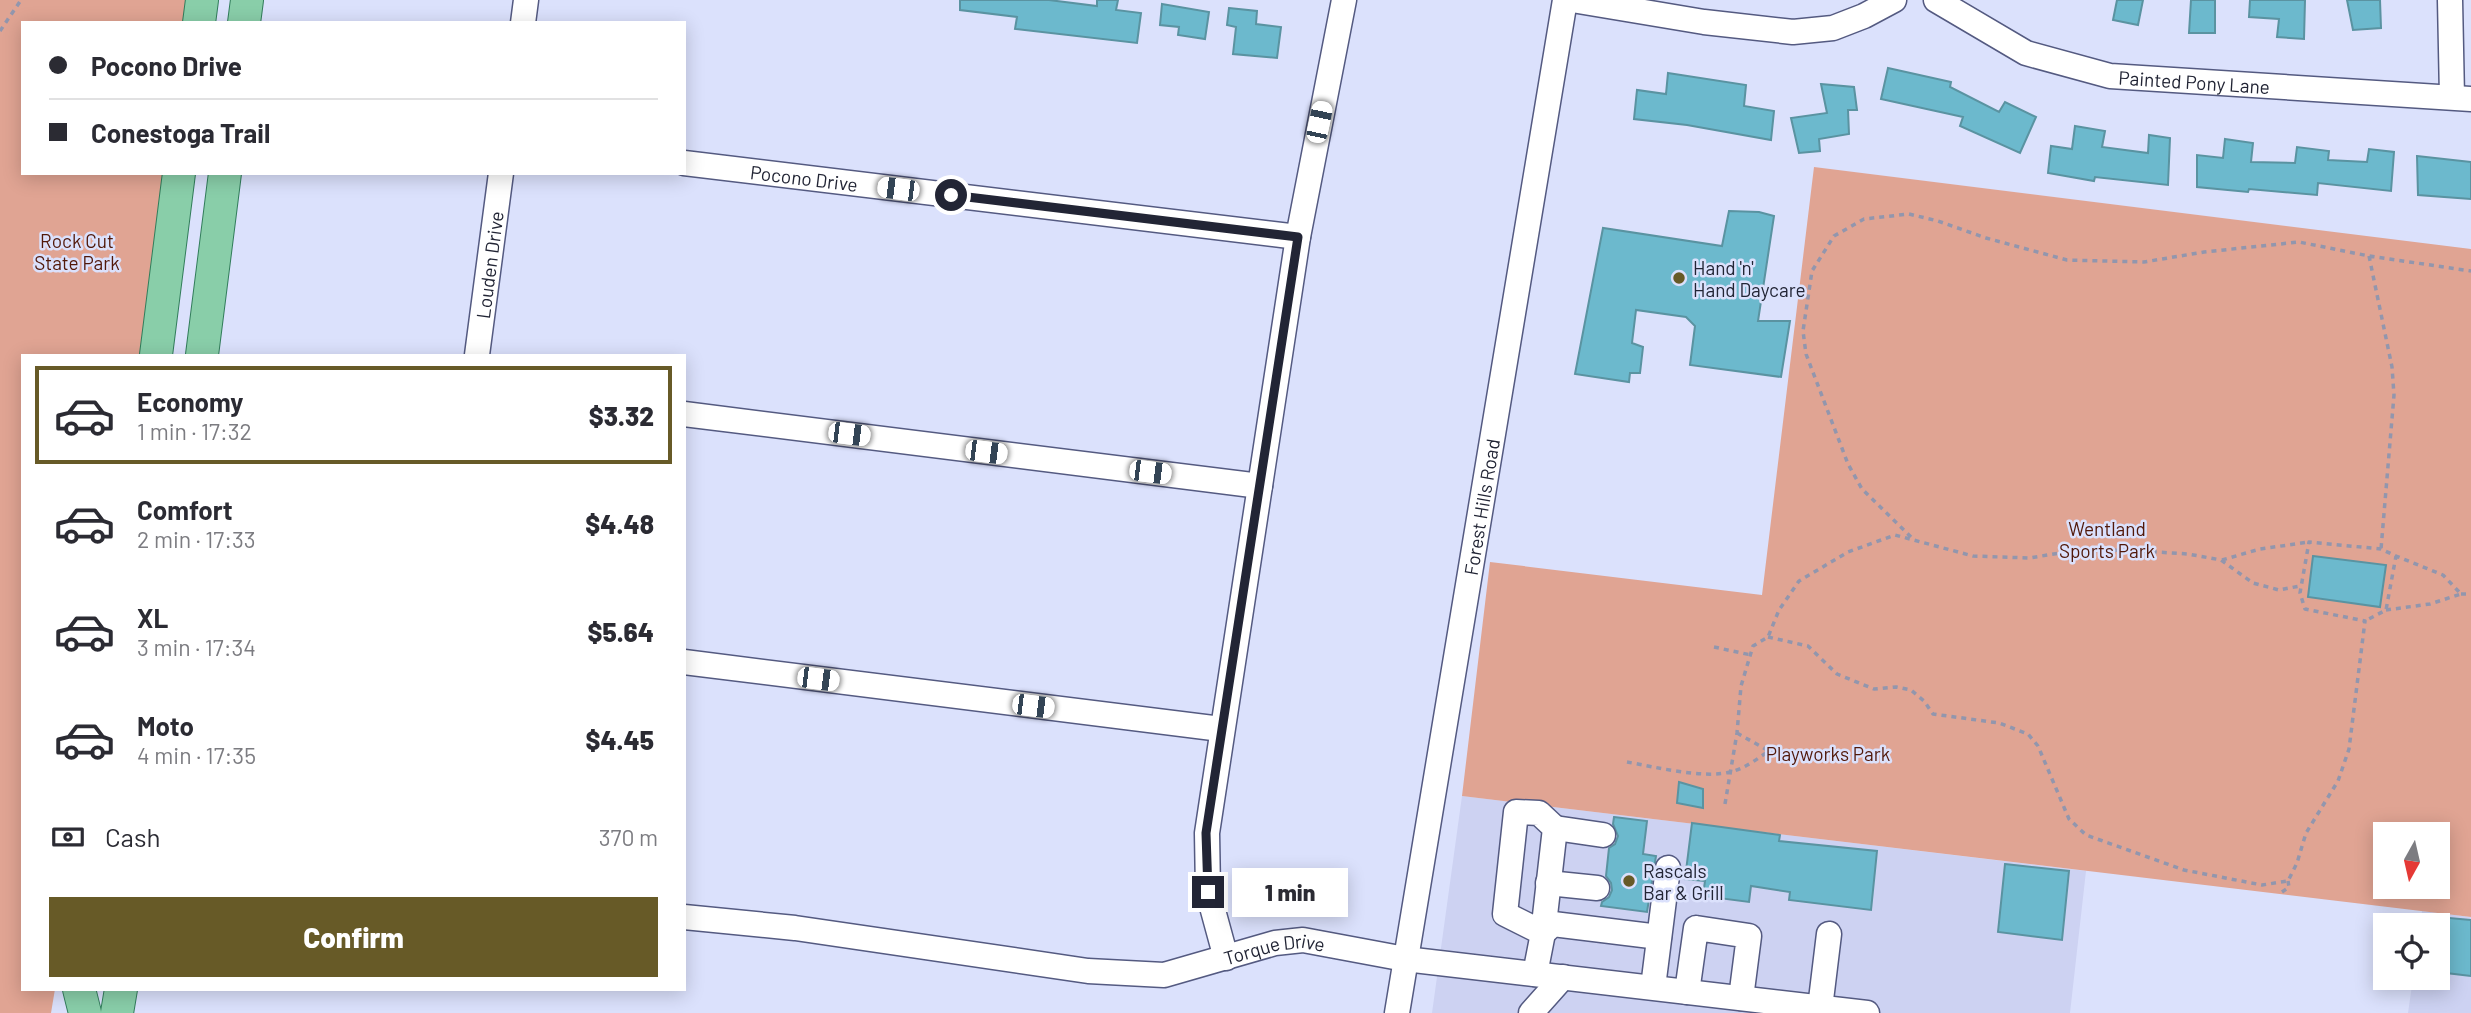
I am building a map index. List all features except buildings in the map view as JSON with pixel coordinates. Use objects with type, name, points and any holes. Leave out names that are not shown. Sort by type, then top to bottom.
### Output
[{"type":"main road","points":[[199,21],[202,0]]},
{"type":"main road","points":[[244,21],[247,0]]},
{"type":"main road","points":[[156,354],[179,175]]},
{"type":"main road","points":[[202,354],[225,175]]},
{"type":"main road","points":[[70,1013],[73,991]]},
{"type":"main road","points":[[80,991],[85,1013]]},
{"type":"main road","points":[[117,1013],[121,991]]},
{"type":"street","points":[[523,21],[526,0]]},
{"type":"street","points":[[1226,958],[1208,892],[1206,833],[1298,237],[1344,0]]},
{"type":"street","name":"Forest Hills Road","points":[[1397,1013],[1565,0]]},
{"type":"street","points":[[1572,0],[1704,22],[1793,32],[1833,28],[1894,0]]},
{"type":"street","name":"Painted Pony Lane","points":[[1936,0],[2026,53],[2110,76],[2299,90],[2461,98]]},
{"type":"street","points":[[2450,0],[2461,98]]},
{"type":"street","name":"Pocono Drive","points":[[686,163],[1298,237]]},
{"type":"street","name":"Louden Drive","points":[[477,354],[501,175]]},
{"type":"street","points":[[686,414],[1260,486]]},
{"type":"street","points":[[686,662],[1221,729]]},
{"type":"street","points":[[1543,933],[1505,914],[1516,812],[1539,813],[1555,828],[1603,835]]},
{"type":"street","points":[[1535,974],[1543,933],[1555,828]]},
{"type":"street","points":[[1653,988],[1668,868]]},
{"type":"street","points":[[1548,883],[1597,888]]},
{"type":"street","name":"Torque Drive","points":[[686,917],[795,928],[1088,971],[1164,975],[1275,943],[1303,940],[1405,959],[1687,992],[1717,1004],[1741,998],[1867,1013]]},
{"type":"street","points":[[1543,933],[1553,924],[1659,937]]},
{"type":"street","points":[[1687,992],[1696,928],[1749,936],[1741,998]]},
{"type":"street","points":[[1820,1008],[1829,934]]},
{"type":"street","points":[[1531,1013],[1563,977]]},
{"type":"path","points":[[0,31],[21,0]]},
{"type":"path","points":[[1911,537],[1862,489],[1848,464],[1806,354],[1803,331],[1812,271],[1835,236],[1864,219],[1909,214],[2067,260],[2144,262],[2204,252],[2299,242],[2369,256],[2471,271]]},
{"type":"path","points":[[2369,256],[2392,367],[2393,395],[2381,549]]},
{"type":"path","points":[[1725,804],[1737,733],[1741,686],[1754,646],[1768,638],[1779,610],[1799,581],[1858,548],[1895,535],[1911,537],[1973,556],[2029,558],[2073,551],[2126,550],[2188,554],[2221,560],[2253,583],[2279,590],[2301,586]]},
{"type":"path","points":[[2221,560],[2260,549],[2309,542],[2381,549],[2443,575],[2461,593]]},
{"type":"path","points":[[2309,542],[2300,593],[2305,609],[2365,621],[2386,610],[2430,604],[2461,593],[2471,594]]},
{"type":"path","points":[[2386,610],[2396,556]]},
{"type":"path","points":[[2283,892],[2289,887],[2288,881],[2297,863],[2306,833],[2338,781],[2349,749],[2365,621]]},
{"type":"path","points":[[1768,638],[1808,646],[1837,674],[1874,689],[1896,687],[1911,690],[1924,701],[1933,714],[1999,723],[2028,734],[2038,746],[2068,819],[2086,835],[2184,870],[2262,885],[2288,881]]},
{"type":"path","points":[[1714,647],[1751,655]]},
{"type":"path","points":[[1737,733],[1769,751],[1794,754]]},
{"type":"path","points":[[1627,762],[1694,772],[1730,772],[1769,751]]},
{"type":"path","points":[[2230,887],[2231,879]]},
{"type":"shaded area","points":[[1462,796],[2086,871],[2070,1013],[1432,1013]]},
{"type":"shaded area","points":[[2450,914],[2471,917],[2471,1013],[2408,1013],[2411,990],[2450,990]]},
{"type":"green space","name":"Rock Cut State Park","points":[[0,0],[190,0],[186,21],[21,21],[21,175],[166,175],[141,354],[21,354],[21,991],[55,991],[51,1013],[0,1013]]},
{"type":"green space","name":"Wentland Sports Park","points":[[1814,167],[2471,249],[2471,917],[1462,796],[1490,562],[1762,595]]},
{"type":"place","name":"Hand 'n' Hand Daycare","points":[[1679,278]]},
{"type":"place","name":"Rascals Bar & Grill","points":[[1629,881]]},
{"type":"route","points":[[951,195],[1298,237],[1206,833],[1208,892]]},
{"type":"park label","name":"Playworks Park","points":[[1828,753]]}]
